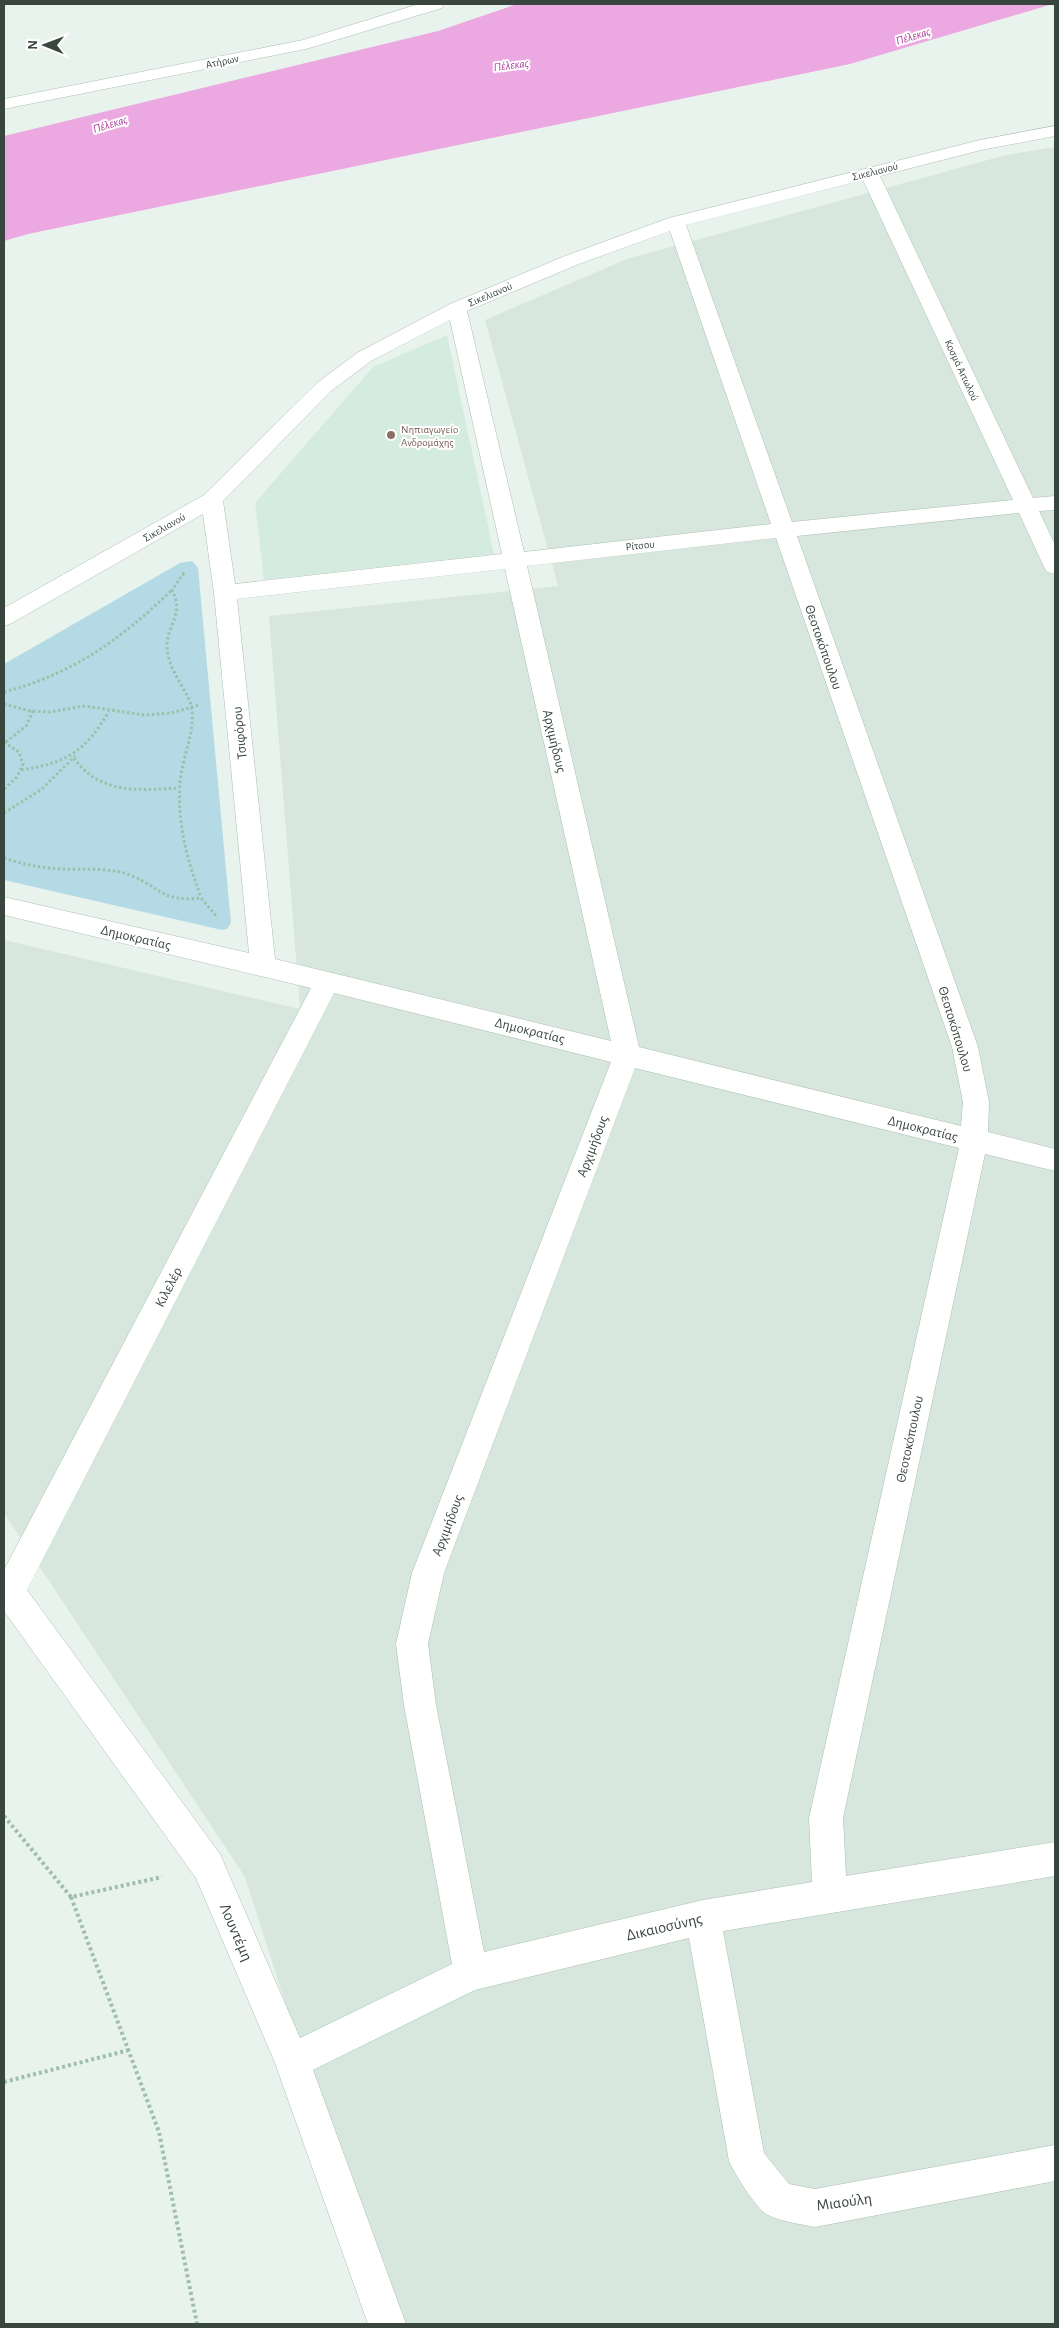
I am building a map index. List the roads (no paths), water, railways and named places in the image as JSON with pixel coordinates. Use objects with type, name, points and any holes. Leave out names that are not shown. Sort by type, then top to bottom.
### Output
[{"type":"street","name":"Ατήρων","points":[[4,104],[306,44],[436,4]]},
{"type":"street","name":"Σικελιανού","points":[[4,618],[212,500],[324,387],[364,357],[457,308],[572,260],[676,222],[980,145],[1055,131]]},
{"type":"street","name":"Κοσμά Αιτωλού","points":[[870,173],[1055,567]]},
{"type":"street","name":"Θεοτοκόπουλου","points":[[676,222],[965,1046],[976,1102],[974,1140],[826,1818],[830,1895]]},
{"type":"street","name":"Αρχιμήδους","points":[[457,308],[627,1054],[428,1573],[412,1644],[420,1705],[471,1973]]},
{"type":"street","name":"Τσιφόρου","points":[[212,500],[225,593],[263,966]]},
{"type":"street","name":"Ρίτσου","points":[[225,593],[513,559],[1055,503]]},
{"type":"street","name":"Δημοκρατίας","points":[[4,906],[627,1054],[974,1140],[1054,1162]]},
{"type":"street","name":"Κιλελέρ","points":[[6,1589],[327,982]]},
{"type":"street","name":"Λουντέμη","points":[[6,1589],[208,1866],[292,2061],[387,2324]]},
{"type":"street","name":"Δικαιοσύνης","points":[[292,2061],[471,1973],[703,1916],[1055,1859]]},
{"type":"street","name":"Μιαούλη","points":[[703,1916],[748,2160],[779,2201],[815,2208],[1055,2163]]},
{"type":"water","name":"Πέλεκας","points":[[517,4],[1053,4],[850,64],[28,234],[4,241],[4,136],[438,31]]},
{"type":"place","name":"Νηπιαγωγείο Ανδρομάχης","points":[[391,435]]}]
